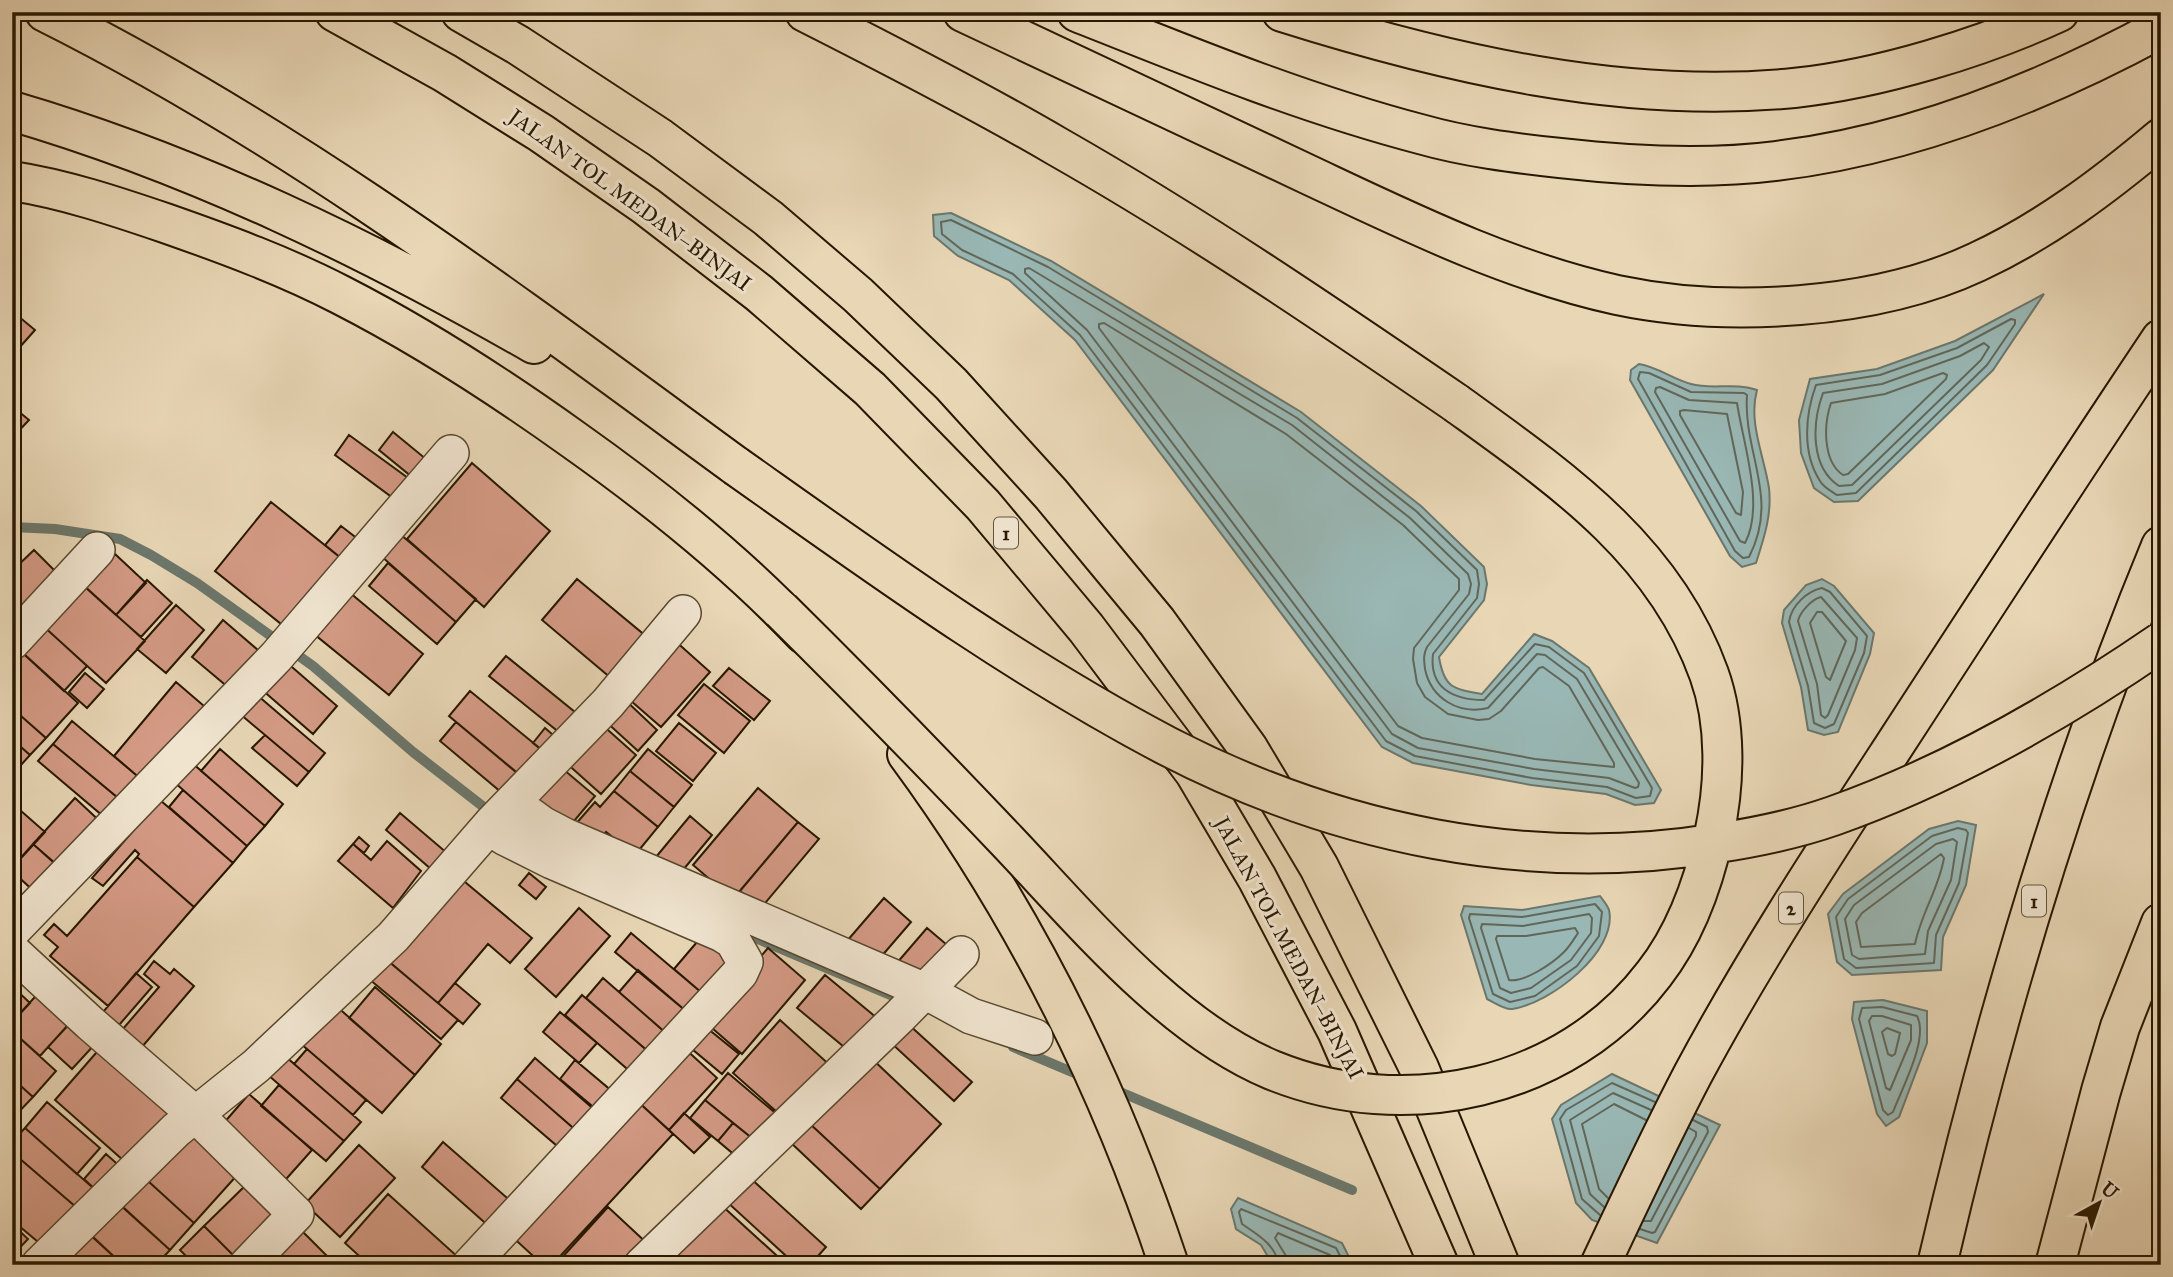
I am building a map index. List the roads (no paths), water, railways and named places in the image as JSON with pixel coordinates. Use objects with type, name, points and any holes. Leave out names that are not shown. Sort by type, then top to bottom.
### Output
[{"type":"highway","points":[[45,12],[172,80],[271,138],[425,240],[736,466],[968,628],[1041,675],[1171,748],[1243,781],[1331,814],[1476,848],[1543,853],[1609,855],[1683,849],[1756,837],[1830,817],[1898,791],[1966,758],[2099,684],[2161,642]]},
{"type":"highway","name":"JALAN TOL MEDAN–BINJAI","points":[[335,12],[445,74],[541,133],[646,206],[759,293],[870,390],[983,505],[1086,628],[1195,773],[1257,878],[1337,1031],[1439,1265]]},
{"type":"highway","points":[[461,12],[518,45],[660,138],[768,218],[858,295],[960,394],[1051,494],[1149,611],[1248,748],[1319,867],[1419,1068],[1500,1265]]},
{"type":"highway","points":[[12,181],[90,199],[198,235],[279,267],[339,294],[414,335],[530,409],[634,484],[699,536],[781,610],[902,730],[1128,965],[1175,1009],[1220,1041],[1268,1068],[1309,1083],[1350,1093],[1393,1096],[1444,1094],[1483,1086],[1520,1073],[1561,1054],[1596,1032],[1626,1006],[1654,974],[1676,942],[1693,908],[1717,822],[1722,777],[1721,725],[1711,679],[1691,630],[1668,591],[1639,553],[1603,517],[1558,479],[1456,403],[1261,272],[1059,147],[805,12]]},
{"type":"highway","points":[[963,12],[1459,244],[1567,282],[1659,302],[1736,307],[1796,305],[1853,299],[1917,284],[1976,263],[2043,225],[2108,182],[2161,138]]},
{"type":"highway","points":[[1077,12],[1254,82],[1340,112],[1423,135],[1517,153],[1600,162],[1690,166],[1776,161],[1858,145],[1939,124],[2021,96],[2097,62],[2161,27]]},
{"type":"highway","points":[[1282,12],[1344,32],[1514,72],[1655,89],[1731,90],[1794,88],[1901,66],[1982,42],[2059,12]]},
{"type":"highway","points":[[12,111],[81,131],[152,158],[334,236],[425,283],[616,391],[736,466]]},
{"type":"highway","name":"2","points":[[1600,1265],[1694,1072],[1750,975],[1825,853],[2161,339]]},
{"type":"highway","name":"1","points":[[1937,1265],[1975,1103],[2024,933],[2081,754],[2126,630],[2161,546]]},
{"type":"highway","points":[[781,610],[887,728],[953,817],[992,877],[1049,980],[1108,1099],[1150,1206],[1169,1265]]},
{"type":"highway","points":[[2055,1265],[2120,1027],[2161,923]]},
{"type":"street","points":[[247,1265],[296,1214],[195,1114],[13,950],[287,644],[451,453]]},
{"type":"street","points":[[12,642],[97,550]]},
{"type":"street","points":[[39,1265],[176,1129],[256,1066],[393,936],[501,814],[608,704],[683,613]]},
{"type":"street","points":[[501,814],[542,824],[915,1001],[1035,1037]]},
{"type":"street","points":[[470,1265],[740,973],[745,962],[733,941],[722,934],[552,861],[504,837],[501,814]]},
{"type":"street","points":[[642,1265],[961,954]]},
{"type":"water","points":[[951,213],[1051,261],[1301,412],[1421,506],[1484,567],[1487,584],[1484,600],[1439,657],[1447,681],[1457,688],[1482,694],[1534,634],[1552,641],[1589,668],[1661,790],[1654,803],[1635,805],[1606,794],[1531,785],[1413,763],[1382,747],[1075,340],[1009,280],[958,256],[934,236],[933,215]]},
{"type":"water","points":[[2044,294],[1993,370],[1858,501],[1834,502],[1814,488],[1801,453],[1799,420],[1810,379],[1877,369],[1955,341]]},
{"type":"water","points":[[1639,364],[1691,384],[1757,390],[1754,414],[1770,498],[1767,526],[1756,563],[1742,567],[1730,556],[1630,380],[1631,370]]},
{"type":"water","points":[[1822,579],[1834,586],[1874,633],[1870,654],[1838,732],[1824,735],[1808,730],[1801,687],[1782,623],[1784,610],[1806,585]]},
{"type":"water","points":[[1958,821],[1976,825],[1966,885],[1943,937],[1941,970],[1852,975],[1837,962],[1828,914],[1843,894],[1929,829]]},
{"type":"water","points":[[1600,896],[1609,910],[1609,926],[1603,942],[1578,973],[1561,987],[1527,1005],[1509,1009],[1487,999],[1461,915],[1464,906],[1522,910]]},
{"type":"water","points":[[1883,1000],[1927,1011],[1927,1043],[1899,1117],[1886,1126],[1877,1114],[1852,1019],[1854,1002]]},
{"type":"water","points":[[1612,1074],[1720,1125],[1657,1243],[1592,1220],[1576,1203],[1552,1119],[1561,1105]]},
{"type":"water","points":[[1238,1198],[1342,1243],[1353,1265],[1273,1265],[1261,1245],[1236,1229],[1231,1209]]},
{"type":"waterway","points":[[12,527],[55,529],[120,539],[151,555],[197,583],[313,666],[413,752],[494,815]]},
{"type":"waterway","points":[[739,931],[895,997]]},
{"type":"waterway","points":[[1013,1047],[1086,1078]]},
{"type":"waterway","points":[[1113,1089],[1352,1190]]}]
